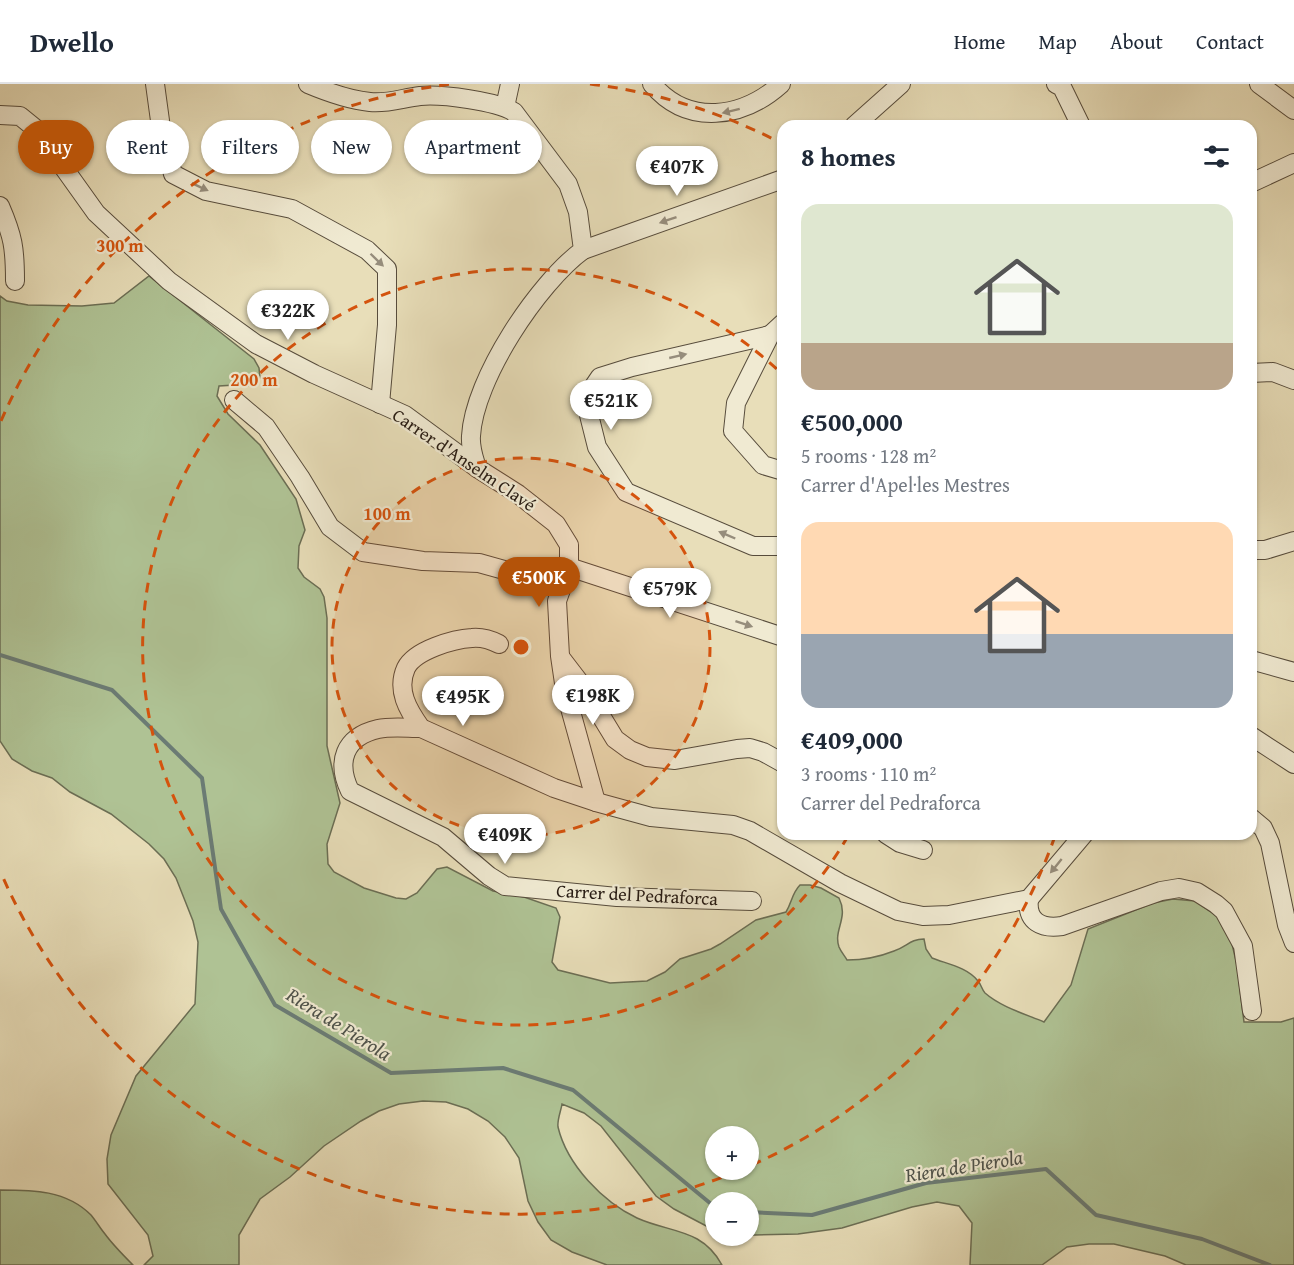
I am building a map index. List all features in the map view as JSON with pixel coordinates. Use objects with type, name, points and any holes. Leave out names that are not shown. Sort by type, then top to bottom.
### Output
[{"type":"street","points":[[155,84],[173,174],[206,191],[292,209],[367,250],[387,269],[387,325],[380,404]]},
{"type":"street","points":[[308,84],[371,103],[421,96],[489,103],[514,112],[568,183],[578,212],[584,250]]},
{"type":"street","points":[[421,96],[439,84]]},
{"type":"street","points":[[505,107],[510,84]]},
{"type":"street","points":[[652,84],[663,98],[679,106],[714,114],[731,113],[755,103],[782,84]]},
{"type":"street","points":[[861,120],[901,84]]},
{"type":"street","points":[[1056,84],[1062,87],[1078,120]]},
{"type":"street","points":[[1259,84],[1294,110]]},
{"type":"street","name":"Carrer d'Anselm Clavé","points":[[0,115],[20,116],[36,129],[96,213],[169,281],[256,344],[314,374],[405,415],[477,468],[518,494],[556,524],[569,545],[569,567]]},
{"type":"street","points":[[1257,180],[1294,163]]},
{"type":"street","points":[[477,468],[471,450],[471,435],[479,400],[494,365],[529,307],[571,259],[584,250],[777,181]]},
{"type":"street","points":[[0,206],[12,235],[15,281]]},
{"type":"street","points":[[777,329],[736,403],[733,431],[764,465],[777,469]]},
{"type":"street","points":[[777,329],[600,377],[585,399],[597,447],[626,492],[753,546],[777,546]]},
{"type":"street","points":[[1257,373],[1273,372],[1294,380]]},
{"type":"street","points":[[234,400],[266,427],[300,477],[330,528],[363,552],[423,561],[479,563],[562,586]]},
{"type":"street","points":[[1257,550],[1294,541]]},
{"type":"street","points":[[596,802],[565,690],[560,657],[556,601],[569,567],[777,635]]},
{"type":"street","points":[[499,644],[489,639],[474,637],[461,639],[421,654],[407,666],[403,681],[403,698],[421,728],[554,788],[596,802],[651,817],[716,822],[750,831],[840,883],[898,911],[923,916],[949,915],[1029,899]]},
{"type":"street","points":[[560,657],[584,688],[615,739],[630,750],[647,757],[675,760],[750,748],[777,760]]},
{"type":"street","points":[[1257,662],[1294,672]]},
{"type":"street","name":"Carrer del Pedraforca","points":[[421,728],[378,729],[363,734],[349,746],[342,760],[343,777],[350,791],[443,837],[489,876],[505,886],[617,897],[752,901]]},
{"type":"street","points":[[1257,740],[1294,764]]},
{"type":"street","points":[[1257,823],[1263,828],[1270,843],[1287,925],[1294,943]]},
{"type":"street","points":[[895,840],[922,850]]},
{"type":"street","points":[[1079,840],[1029,899],[1027,910],[1031,917],[1050,928],[1062,926],[1161,891],[1179,888],[1197,892],[1224,911],[1240,939],[1243,946],[1252,1011]]},
{"type":"green space","points":[[149,276],[254,359],[259,368],[260,378],[251,384],[219,386],[217,396],[228,414],[260,445],[296,499],[305,530],[299,546],[298,568],[304,577],[320,589],[324,597],[327,618],[327,746],[340,803],[327,844],[328,864],[334,872],[364,888],[406,899],[417,893],[437,869],[447,867],[493,891],[524,897],[556,908],[560,917],[552,962],[558,970],[610,983],[647,981],[665,972],[680,959],[720,944],[756,920],[786,912],[800,885],[810,885],[839,898],[842,905],[842,918],[838,941],[847,960],[883,955],[915,940],[924,939],[926,949],[932,958],[968,972],[979,982],[985,993],[998,1002],[1044,1022],[1071,985],[1088,929],[1153,903],[1173,899],[1195,901],[1218,917],[1232,944],[1244,1022],[1281,1022],[1294,1018],[1294,1265],[1186,1265],[1165,1256],[1114,1244],[1089,1244],[1067,1247],[1042,1265],[970,1265],[972,1223],[959,1206],[937,1202],[842,1228],[798,1234],[759,1235],[759,1192],[705,1192],[705,1225],[674,1209],[656,1196],[601,1126],[584,1113],[562,1104],[558,1127],[569,1155],[588,1181],[612,1202],[637,1218],[684,1233],[705,1244],[722,1265],[607,1265],[572,1252],[551,1240],[538,1222],[528,1201],[519,1158],[505,1137],[488,1121],[468,1109],[446,1102],[423,1101],[399,1104],[361,1121],[324,1146],[290,1177],[260,1199],[239,1235],[239,1265],[144,1265],[153,1256],[148,1235],[108,1184],[107,1159],[111,1135],[136,1076],[195,1004],[198,942],[193,921],[176,878],[164,859],[149,844],[111,814],[70,792],[52,778],[32,771],[12,759],[0,741],[0,296],[7,301],[28,305],[82,306],[114,303]]},
{"type":"green space","points":[[0,1190],[37,1191],[71,1201],[91,1215],[111,1242],[133,1265],[0,1265]]},
{"type":"waterway","name":"Riera de Pierola","points":[[0,655],[112,690],[202,778],[221,909],[275,1005],[391,1073],[503,1068],[573,1090],[705,1199]]},
{"type":"waterway","name":"Riera de Pierola","points":[[759,1213],[812,1215],[926,1183],[1046,1169],[1096,1215],[1202,1239],[1270,1265]]}]
